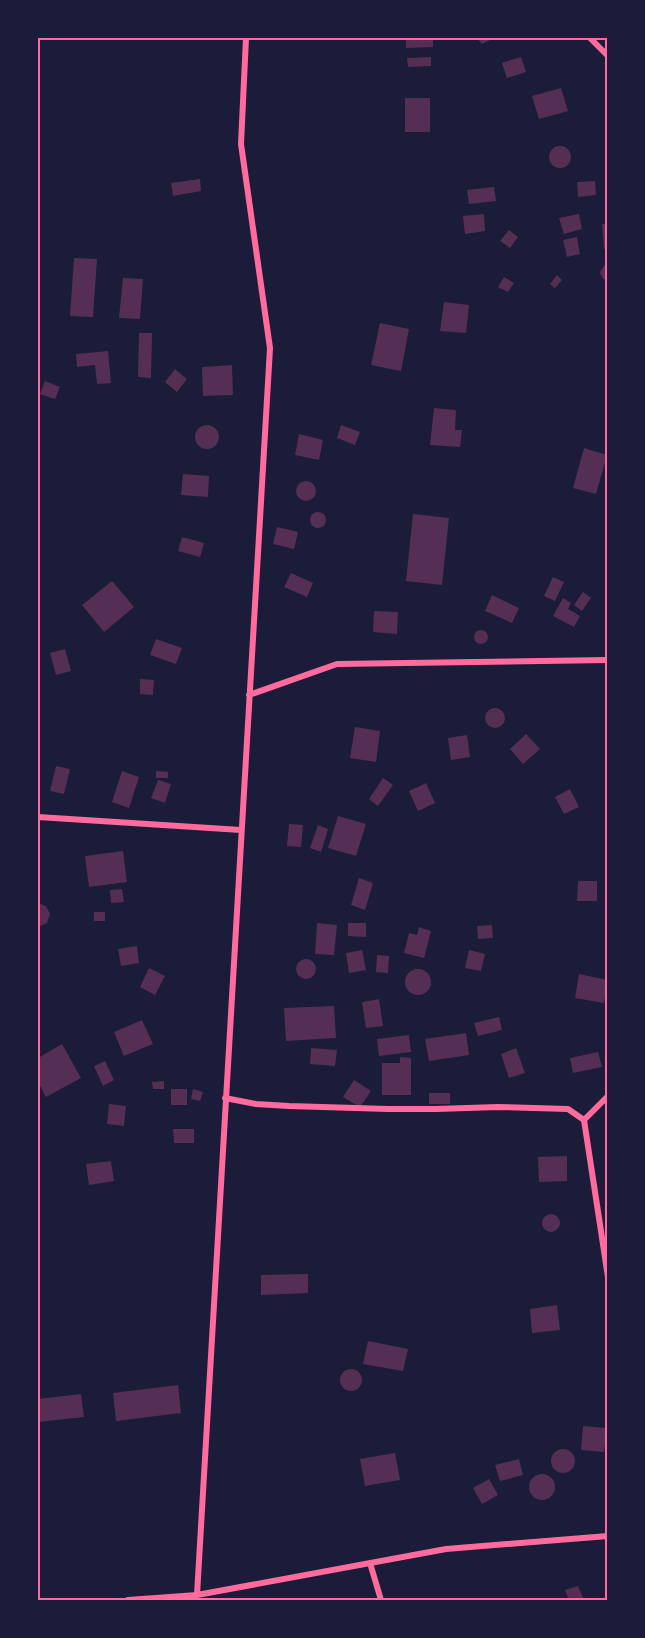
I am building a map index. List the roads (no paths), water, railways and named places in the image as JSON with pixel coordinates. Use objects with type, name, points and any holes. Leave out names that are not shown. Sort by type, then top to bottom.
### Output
[{"type":"street","points":[[197,1595],[270,348],[241,144],[246,38]]},
{"type":"street","points":[[590,38],[608,56]]},
{"type":"street","points":[[249,695],[337,664],[608,660]]},
{"type":"street","points":[[38,817],[241,830]]},
{"type":"street","points":[[584,1120],[608,1096]]},
{"type":"street","points":[[225,1098],[255,1104],[289,1106],[397,1109],[498,1107],[568,1109],[584,1120],[608,1277]]},
{"type":"street","points":[[128,1600],[197,1595],[446,1549],[608,1536]]},
{"type":"street","points":[[370,1563],[381,1600]]}]
